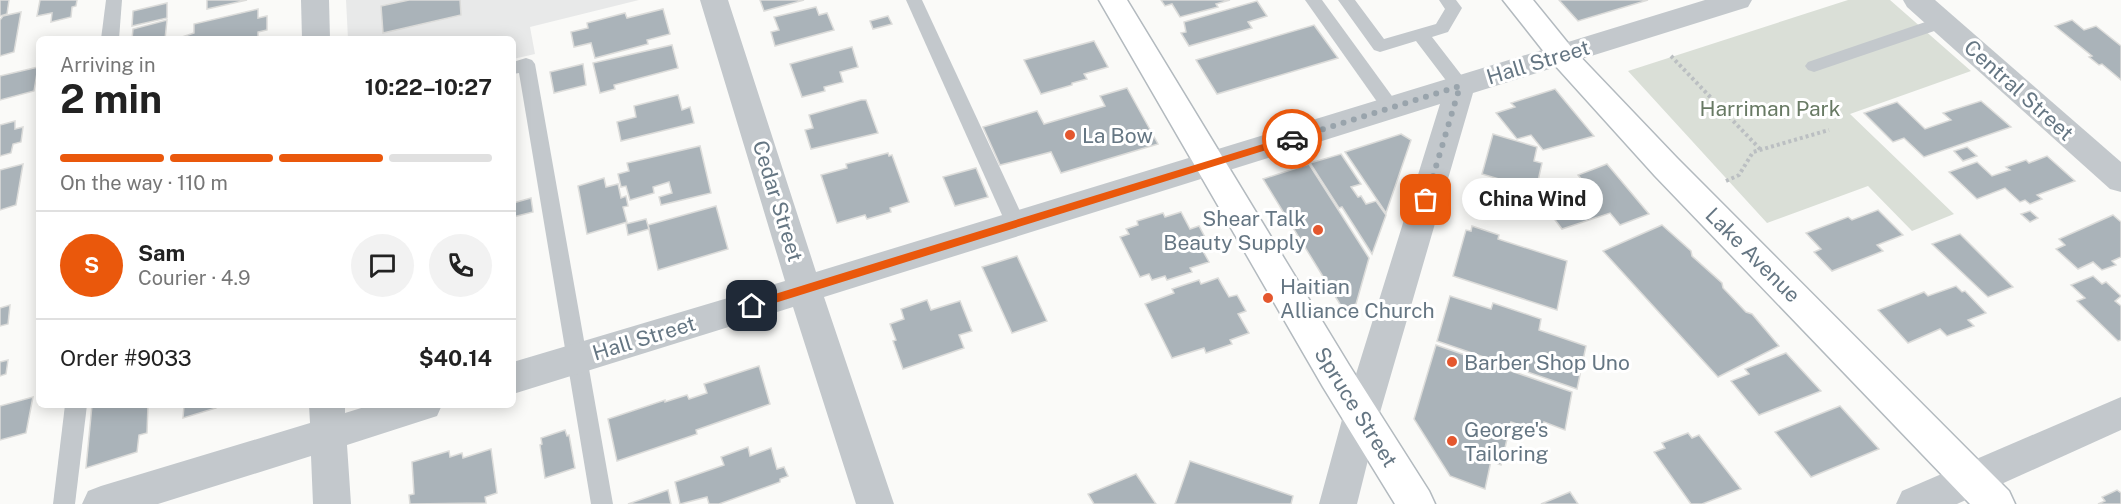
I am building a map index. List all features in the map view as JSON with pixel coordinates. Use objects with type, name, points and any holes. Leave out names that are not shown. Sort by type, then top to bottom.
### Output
[{"type":"street","points":[[315,0],[316,36]]},
{"type":"street","name":"Cedar Street","points":[[714,0],[875,504]]},
{"type":"street","name":"Spruce Street","points":[[1113,0],[1209,164],[1416,504]]},
{"type":"street","name":"Lake Avenue","points":[[1517,0],[1562,54],[1673,175],[1984,491]]},
{"type":"street","name":"Central Street","points":[[1917,0],[2121,180]]},
{"type":"street","name":"Hall Street","points":[[516,377],[1391,108],[1727,2]]},
{"type":"street","points":[[1338,504],[1361,416],[1460,86]]},
{"type":"street","points":[[101,504],[329,420],[405,408]]},
{"type":"street","points":[[1915,504],[1984,491],[2121,413]]},
{"type":"street","points":[[329,420],[332,504]]},
{"type":"lane","points":[[110,36],[114,0]]},
{"type":"lane","points":[[914,0],[1016,224]]},
{"type":"lane","points":[[1313,0],[1391,108]]},
{"type":"lane","points":[[1346,0],[1380,46],[1442,28],[1454,8],[1447,0]]},
{"type":"lane","points":[[1814,66],[1943,22]]},
{"type":"lane","points":[[1420,34],[1460,86]]},
{"type":"lane","points":[[520,66],[577,358],[602,504]]},
{"type":"lane","points":[[64,504],[76,408]]},
{"type":"path","points":[[1671,56],[1761,150]]},
{"type":"path","points":[[1723,183],[1739,175],[1753,152],[1829,130]]},
{"type":"shaded area","points":[[346,0],[639,0],[530,27],[535,54],[516,58],[516,36],[348,36]]},
{"type":"green space","name":"Harriman Park","points":[[1848,0],[1890,0],[1971,71],[1850,114],[1954,214],[1912,231],[1868,186],[1767,223],[1628,71]]},
{"type":"building","points":[[0,0],[9,0],[7,14],[0,16]]},
{"type":"building","points":[[40,0],[77,0],[76,6],[72,7],[71,17],[51,22],[52,13],[37,16]]},
{"type":"building","points":[[207,0],[247,0],[207,9]]},
{"type":"building","points":[[409,0],[460,0],[461,15],[383,33],[381,6]]},
{"type":"building","points":[[760,0],[804,0],[764,11]]},
{"type":"building","points":[[1161,0],[1230,0],[1216,4],[1218,7],[1180,17],[1172,4],[1165,6]]},
{"type":"building","points":[[1559,0],[1648,0],[1578,21]]},
{"type":"building","points":[[1257,1],[1267,16],[1248,22],[1252,28],[1189,46],[1181,33],[1186,32],[1184,22]]},
{"type":"building","points":[[167,3],[167,18],[132,26],[133,11]]},
{"type":"building","points":[[816,7],[819,15],[827,13],[834,30],[775,46],[771,32],[779,30],[774,17]]},
{"type":"building","points":[[258,9],[258,18],[267,16],[267,30],[258,32],[258,36],[185,36],[194,33],[194,24]]},
{"type":"building","points":[[663,9],[670,34],[647,40],[648,44],[595,58],[591,43],[574,47],[571,32],[588,28],[587,23],[625,13],[627,18]]},
{"type":"building","points":[[21,12],[14,52],[0,56],[0,20],[3,16]]},
{"type":"building","points":[[888,16],[892,24],[873,29],[870,21]]},
{"type":"building","points":[[167,20],[165,36],[132,36],[133,29]]},
{"type":"building","points":[[2072,20],[2084,30],[2096,26],[2121,46],[2121,80],[2102,64],[2099,65],[2089,57],[2092,56],[2055,26]]},
{"type":"building","points":[[1314,25],[1338,58],[1217,94],[1196,60]]},
{"type":"building","points":[[1094,41],[1108,67],[1084,74],[1087,79],[1041,94],[1024,60]]},
{"type":"building","points":[[672,45],[678,68],[614,85],[615,89],[600,93],[593,63]]},
{"type":"building","points":[[852,47],[858,67],[840,72],[843,82],[824,87],[825,91],[802,97],[790,64]]},
{"type":"building","points":[[583,64],[586,85],[554,93],[550,72]]},
{"type":"building","points":[[36,67],[34,91],[0,100],[0,76]]},
{"type":"building","name":"La Bow","points":[[1127,88],[1158,144],[1061,173],[1051,152],[1000,165],[983,127],[1037,111],[1044,124],[1105,106],[1100,96]]},
{"type":"building","points":[[1555,89],[1594,136],[1543,150],[1531,135],[1517,139],[1496,113],[1515,107],[1511,103]]},
{"type":"building","points":[[678,95],[682,110],[690,107],[694,123],[621,141],[617,122],[636,117],[634,106]]},
{"type":"building","points":[[866,100],[878,133],[811,149],[805,130],[813,128],[809,115]]},
{"type":"building","points":[[1981,101],[2011,127],[1924,157],[1904,138],[1893,142],[1864,113],[1897,102],[1925,129],[1951,120],[1943,113]]},
{"type":"building","points":[[15,121],[15,129],[23,127],[21,142],[13,144],[11,153],[0,156],[0,125]]},
{"type":"building","points":[[1401,134],[1411,140],[1386,213],[1345,152]]},
{"type":"building","points":[[1493,134],[1537,147],[1534,161],[1542,163],[1536,190],[1482,174]]},
{"type":"building","points":[[700,146],[711,193],[661,205],[659,197],[672,193],[669,182],[653,187],[654,193],[630,200],[626,186],[621,187],[618,174],[629,171],[627,163]]},
{"type":"building","points":[[1967,147],[1977,156],[1963,161],[1954,151]]},
{"type":"building","points":[[888,153],[889,156],[892,155],[909,202],[890,208],[891,212],[867,219],[865,215],[837,223],[821,175],[847,168],[846,164]]},
{"type":"building","points":[[1341,154],[1361,184],[1351,187],[1358,197],[1361,196],[1366,204],[1376,201],[1386,215],[1372,254],[1310,163]]},
{"type":"building","points":[[2047,156],[2075,181],[2037,195],[2042,199],[2030,204],[2025,200],[2020,202],[2005,188],[1977,199],[1949,172],[1977,162],[1992,176],[2010,170],[2006,167],[2026,160],[2029,163]]},
{"type":"building","points":[[23,164],[16,205],[0,210],[0,170]]},
{"type":"building","points":[[1309,164],[1369,258],[1356,304],[1343,309],[1263,179]]},
{"type":"building","points":[[1607,164],[1649,214],[1620,225],[1610,213],[1562,229],[1543,204],[1589,188],[1578,175]]},
{"type":"building","points":[[976,168],[988,197],[955,206],[943,177]]},
{"type":"building","points":[[604,178],[606,187],[618,184],[621,198],[626,196],[628,206],[623,207],[627,222],[587,234],[578,186]]},
{"type":"building","points":[[531,198],[533,212],[516,216],[516,202]]},
{"type":"building","points":[[716,206],[728,249],[658,270],[648,225]]},
{"type":"building","points":[[1878,210],[1903,235],[1877,245],[1883,251],[1832,271],[1814,252],[1821,249],[1806,233],[1848,217],[1852,220]]},
{"type":"building","points":[[2030,211],[2038,218],[2030,222],[2021,214]]},
{"type":"building","points":[[1181,212],[1190,229],[1199,226],[1207,241],[1199,244],[1209,262],[1190,268],[1192,272],[1167,280],[1165,276],[1152,280],[1149,274],[1140,277],[1120,237],[1129,234],[1126,229],[1138,225],[1137,221],[1163,213],[1165,217]]},
{"type":"building","points":[[2113,215],[2121,222],[2121,257],[2112,261],[2116,265],[2102,270],[2093,262],[2078,269],[2056,249],[2065,245],[2059,239]]},
{"type":"building","points":[[646,219],[649,229],[628,235],[626,224]]},
{"type":"building","points":[[1662,225],[1722,283],[1723,288],[1746,312],[1752,314],[1779,346],[1718,377],[1603,251]]},
{"type":"building","points":[[1472,226],[1499,235],[1498,239],[1567,261],[1557,310],[1453,276],[1466,230],[1471,231]]},
{"type":"building","points":[[1960,234],[2013,287],[1988,297],[1932,244]]},
{"type":"building","points":[[1017,256],[1047,321],[1012,333],[982,267]]},
{"type":"building","points":[[2093,276],[2102,284],[2106,282],[2121,296],[2115,301],[2121,306],[2121,340],[2118,341],[2077,301],[2085,298],[2071,285]]},
{"type":"building","points":[[1218,278],[1229,297],[1237,295],[1246,311],[1238,314],[1249,333],[1230,340],[1232,344],[1206,353],[1204,348],[1172,358],[1145,304],[1174,293],[1172,289],[1199,280],[1201,284]]},
{"type":"building","points":[[1956,286],[1962,292],[1965,291],[1986,313],[1968,320],[1974,326],[1947,336],[1940,329],[1908,343],[1878,310],[1924,292],[1928,296]]},
{"type":"building","points":[[1450,296],[1491,309],[1493,303],[1541,319],[1539,330],[1586,346],[1577,389],[1437,341]]},
{"type":"building","points":[[927,300],[931,310],[960,301],[972,331],[959,335],[964,348],[903,369],[893,341],[896,340],[890,324],[904,319],[901,309]]},
{"type":"building","points":[[10,305],[8,324],[0,326],[0,308]]},
{"type":"building","points":[[1436,345],[1572,392],[1565,430],[1544,422],[1541,432],[1511,422],[1501,465],[1491,461],[1485,489],[1450,476],[1414,419]]},
{"type":"building","points":[[1786,353],[1821,391],[1759,415],[1731,381],[1749,374],[1745,369]]},
{"type":"building","points":[[8,360],[6,374],[0,376],[0,362]]},
{"type":"building","points":[[759,366],[770,404],[696,430],[697,434],[617,461],[608,419],[665,400],[665,402],[687,395],[689,399],[707,393],[704,384]]},
{"type":"building","points":[[33,397],[26,433],[0,440],[0,406]]},
{"type":"building","points":[[1840,406],[1879,449],[1811,477],[1775,432]]},
{"type":"building","points":[[92,408],[148,408],[147,433],[139,435],[137,452],[86,468]]},
{"type":"building","points":[[184,408],[216,408],[183,418]]},
{"type":"building","points":[[565,430],[567,436],[569,435],[575,468],[545,478],[541,438]]},
{"type":"building","points":[[1688,433],[1692,438],[1699,435],[1741,489],[1702,504],[1691,504],[1654,452],[1665,448],[1662,443]]},
{"type":"building","points":[[748,447],[750,456],[771,448],[777,469],[784,467],[788,476],[780,479],[780,482],[719,504],[709,504],[707,497],[680,504],[675,482],[724,465],[721,457]]},
{"type":"building","points":[[491,449],[497,493],[485,497],[486,503],[410,504],[409,495],[414,494],[412,462],[449,451],[450,457],[462,453],[463,458]]},
{"type":"building","points":[[1190,461],[1293,496],[1291,504],[1175,504]]},
{"type":"building","points":[[1136,474],[1156,504],[1094,504],[1088,494]]},
{"type":"building","points":[[668,490],[671,504],[628,504]]},
{"type":"building","points":[[2117,490],[2121,493],[2121,504],[2098,504],[2105,501],[2102,497]]},
{"type":"building","points":[[1570,492],[1578,504],[1541,504]]},
{"type":"way so far","points":[[1292,139],[1460,86],[1426,200]]},
{"type":"place","name":"La Bow","points":[[1070,135]]},
{"type":"place","name":"China Wind","points":[[1426,200]]},
{"type":"place","name":"Shear Talk Beauty Supply","points":[[1318,230]]},
{"type":"place","name":"Haitian Alliance Church","points":[[1268,298]]},
{"type":"place","name":"Barber Shop Uno","points":[[1452,362]]},
{"type":"place","name":"George's Tailoring","points":[[1452,441]]},
{"type":"route","points":[[752,306],[1292,139]]}]
